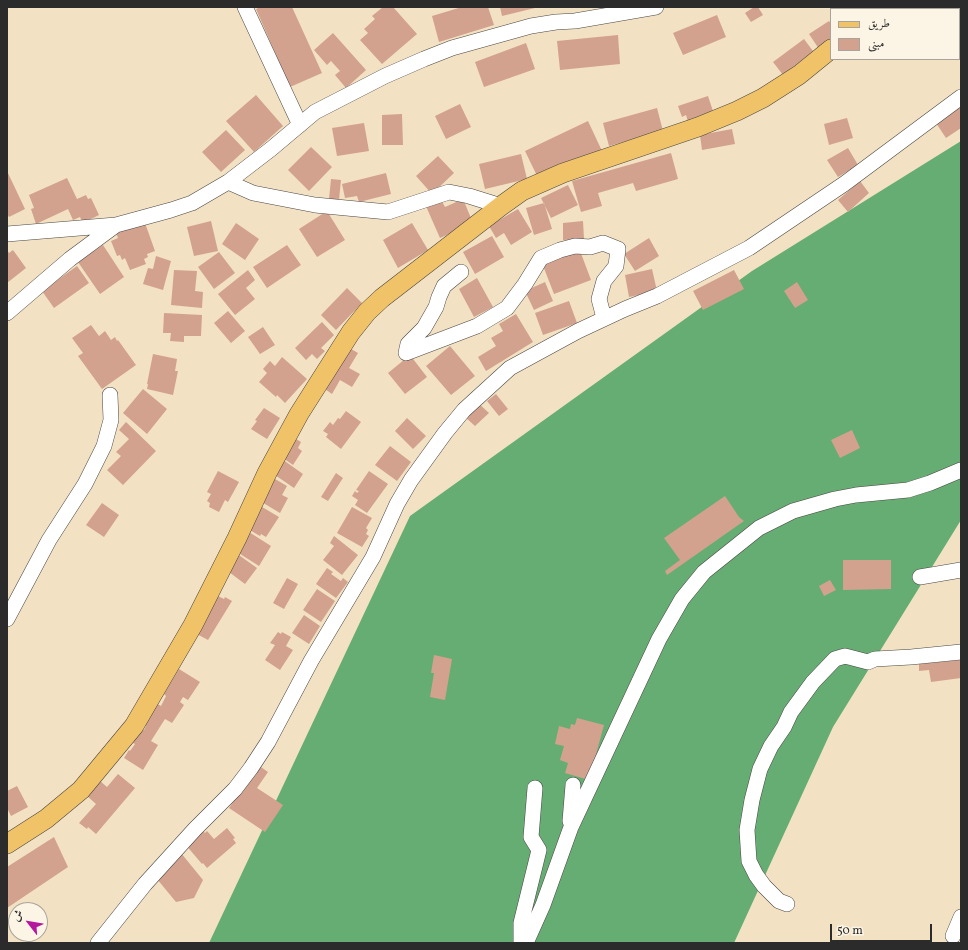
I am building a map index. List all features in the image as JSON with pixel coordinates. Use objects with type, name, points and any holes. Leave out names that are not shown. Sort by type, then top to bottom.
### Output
[{"type":"main road","points":[[7,844],[46,819],[81,790],[134,726],[193,625],[237,538],[267,474],[299,414],[350,332],[367,312],[382,298],[522,191],[564,173],[691,129],[737,111],[763,98],[799,75],[830,50]]},
{"type":"street","points":[[245,7],[300,125]]},
{"type":"street","points":[[7,234],[116,225],[171,210],[192,202],[228,182],[255,162],[315,112],[424,59],[452,48],[531,26],[575,21],[656,7]]},
{"type":"street","points":[[98,943],[145,884],[190,834],[235,789],[251,768],[268,742],[311,660],[373,557],[397,504],[411,480],[445,433],[464,410],[510,368],[604,318],[657,296],[749,248],[844,184],[961,97]]},
{"type":"street","points":[[228,182],[253,193],[315,205],[388,212],[449,192],[469,196],[501,206]]},
{"type":"street","points":[[7,313],[70,259],[116,225]]},
{"type":"street","points":[[461,272],[444,286],[438,297],[436,307],[424,328],[408,344],[406,352],[416,350],[477,326],[507,308],[525,284],[541,258],[560,250],[575,246],[590,247],[603,243],[618,249],[616,266],[604,281],[599,299],[604,318]]},
{"type":"street","points":[[7,619],[49,540],[85,484],[104,446],[110,420],[110,395]]},
{"type":"street","points":[[526,943],[543,905],[569,832],[659,639],[682,599],[704,572],[759,528],[793,511],[835,499],[856,495],[908,490],[930,483],[961,470]]},
{"type":"street","points":[[920,577],[961,570]]},
{"type":"street","points":[[787,904],[779,901],[764,886],[756,875],[749,861],[747,830],[752,800],[760,769],[771,746],[784,727],[791,712],[813,682],[835,659],[845,656],[868,662],[875,659],[961,652]]},
{"type":"street","points":[[569,832],[573,785]]},
{"type":"street","points":[[521,943],[521,923],[539,850],[531,837],[535,788]]},
{"type":"street","points":[[953,936],[961,917]]},
{"type":"green space","points":[[961,141],[961,520],[833,727],[734,943],[209,943],[410,516],[752,271]]},
{"type":"building","points":[[261,7],[292,7],[322,73],[290,87],[256,9]]},
{"type":"building","points":[[383,7],[393,7],[417,34],[382,64],[360,40],[368,33],[364,29],[375,19],[372,16]]},
{"type":"building","points":[[462,7],[488,7],[494,25],[439,42],[432,16]]},
{"type":"building","points":[[500,7],[535,7],[535,8],[502,16]]},
{"type":"building","points":[[754,7],[758,7],[763,15],[751,22],[745,13]]},
{"type":"building","points":[[717,15],[726,37],[683,55],[673,33]]},
{"type":"building","points":[[829,21],[830,46],[821,52],[809,34]]},
{"type":"building","points":[[333,33],[366,70],[346,88],[335,75],[340,71],[331,61],[327,65],[314,50]]},
{"type":"building","points":[[618,35],[620,64],[560,70],[557,41]]},
{"type":"building","points":[[804,39],[813,51],[783,75],[773,62]]},
{"type":"building","points":[[526,43],[535,69],[484,87],[475,62]]},
{"type":"building","points":[[256,95],[283,126],[254,152],[226,121]]},
{"type":"building","points":[[708,96],[714,114],[688,122],[686,115],[682,117],[678,106]]},
{"type":"building","points":[[460,104],[471,127],[446,139],[435,116]]},
{"type":"building","points":[[961,106],[961,128],[946,138],[936,123]]},
{"type":"building","points":[[657,108],[663,131],[609,146],[603,123]]},
{"type":"building","points":[[402,114],[403,145],[382,145],[382,115]]},
{"type":"building","points":[[847,118],[853,138],[829,145],[824,124]]},
{"type":"building","points":[[588,121],[602,151],[539,180],[525,151]]},
{"type":"building","points":[[364,123],[369,151],[337,156],[332,128]]},
{"type":"building","points":[[732,129],[735,144],[702,150],[700,135]]},
{"type":"building","points":[[226,130],[245,150],[221,172],[202,152]]},
{"type":"building","points":[[311,147],[332,167],[309,191],[288,170]]},
{"type":"building","points":[[848,148],[858,165],[838,177],[827,160]]},
{"type":"building","points":[[671,153],[678,179],[636,191],[633,183],[598,193],[602,206],[581,212],[572,181]]},
{"type":"building","points":[[521,154],[527,179],[485,189],[479,164]]},
{"type":"building","points":[[438,156],[454,173],[432,194],[416,176]]},
{"type":"building","points":[[7,171],[25,209],[9,217],[7,214]]},
{"type":"building","points":[[386,173],[391,194],[359,202],[357,196],[345,198],[342,184]]},
{"type":"building","points":[[67,178],[77,199],[86,195],[88,199],[91,198],[99,215],[83,223],[80,217],[73,220],[68,209],[36,224],[31,209],[34,208],[29,195]]},
{"type":"building","points":[[331,179],[341,180],[339,200],[329,199]]},
{"type":"building","points":[[860,181],[869,193],[848,212],[838,200]]},
{"type":"building","points":[[568,185],[578,205],[551,218],[541,198]]},
{"type":"building","points":[[440,198],[445,207],[463,199],[473,223],[440,238],[425,204]]},
{"type":"building","points":[[544,203],[552,229],[534,235],[526,208]]},
{"type":"building","points":[[518,209],[532,232],[511,245],[504,233],[496,238],[489,226]]},
{"type":"building","points":[[327,211],[345,240],[317,257],[299,229]]},
{"type":"building","points":[[211,221],[218,251],[194,256],[187,227]]},
{"type":"building","points":[[583,221],[584,239],[563,240],[563,223]]},
{"type":"building","points":[[145,223],[155,251],[147,254],[148,257],[144,259],[146,264],[130,270],[125,258],[122,260],[120,255],[117,256],[111,241],[118,238],[116,233]]},
{"type":"building","points":[[236,223],[259,239],[245,260],[222,244]]},
{"type":"building","points":[[412,223],[428,250],[398,268],[383,240]]},
{"type":"building","points":[[492,236],[504,257],[475,274],[463,252]]},
{"type":"building","points":[[649,238],[659,256],[635,271],[624,254]]},
{"type":"building","points":[[103,245],[124,277],[100,294],[78,262]]},
{"type":"building","points":[[287,245],[301,265],[267,288],[253,267]]},
{"type":"building","points":[[579,248],[591,280],[554,294],[542,263]]},
{"type":"building","points":[[7,250],[9,253],[13,250],[26,268],[7,283]]},
{"type":"building","points":[[219,252],[235,273],[214,289],[198,267]]},
{"type":"building","points":[[156,256],[171,261],[163,290],[143,284],[148,268],[153,269]]},
{"type":"building","points":[[77,266],[89,283],[54,308],[42,291]]},
{"type":"building","points":[[652,269],[657,291],[629,297],[625,275]]},
{"type":"building","points":[[174,270],[197,271],[195,291],[203,292],[202,308],[171,305]]},
{"type":"building","points":[[248,270],[255,280],[246,288],[255,299],[235,315],[218,294]]},
{"type":"building","points":[[734,270],[744,289],[703,310],[693,291]]},
{"type":"building","points":[[477,278],[493,307],[474,317],[459,289]]},
{"type":"building","points":[[545,282],[553,301],[534,310],[525,291]]},
{"type":"building","points":[[797,282],[808,300],[795,308],[784,291]]},
{"type":"building","points":[[347,288],[362,303],[336,330],[321,315]]},
{"type":"building","points":[[569,301],[577,323],[543,335],[535,313]]},
{"type":"building","points":[[228,311],[245,331],[231,343],[214,323]]},
{"type":"building","points":[[164,313],[202,315],[201,336],[184,336],[184,342],[170,341],[171,333],[163,333]]},
{"type":"building","points":[[516,314],[533,342],[486,371],[478,357],[496,346],[491,338],[503,331],[499,324]]},
{"type":"building","points":[[322,322],[334,335],[321,348],[325,351],[317,359],[312,354],[306,360],[295,348]]},
{"type":"building","points":[[91,325],[99,336],[105,331],[111,340],[115,337],[136,365],[102,389],[78,356],[83,353],[72,338]]},
{"type":"building","points":[[263,327],[275,345],[260,354],[248,337]]},
{"type":"building","points":[[346,346],[358,353],[349,368],[360,374],[352,387],[340,380],[332,394],[322,387]]},
{"type":"building","points":[[450,346],[475,376],[451,395],[426,366]]},
{"type":"building","points":[[153,354],[177,359],[175,371],[178,371],[173,395],[147,389]]},
{"type":"building","points":[[410,355],[427,377],[405,394],[388,373]]},
{"type":"building","points":[[282,357],[307,379],[285,403],[259,382],[267,373],[263,369],[270,361],[275,366]]},
{"type":"building","points":[[143,389],[167,409],[147,434],[123,413]]},
{"type":"building","points":[[496,394],[508,409],[499,416],[487,401]]},
{"type":"building","points":[[478,403],[489,413],[475,426],[465,417]]},
{"type":"building","points":[[264,408],[280,418],[267,439],[251,429],[257,421],[255,420]]},
{"type":"building","points":[[346,411],[361,422],[341,449],[326,437],[328,434],[323,431],[330,422],[333,425]]},
{"type":"building","points":[[407,418],[426,436],[413,449],[395,431]]},
{"type":"building","points":[[126,422],[156,451],[123,485],[107,470],[121,456],[116,452],[129,439],[119,430]]},
{"type":"building","points":[[852,430],[860,448],[840,458],[831,440]]},
{"type":"building","points":[[296,439],[301,442],[298,448],[302,451],[293,465],[283,458]]},
{"type":"building","points":[[390,446],[411,462],[397,481],[375,465]]},
{"type":"building","points":[[279,457],[303,474],[294,488],[269,471]]},
{"type":"building","points":[[218,471],[239,482],[228,502],[225,500],[219,512],[209,507],[210,503],[207,501],[211,494],[207,492]]},
{"type":"building","points":[[369,471],[388,484],[367,513],[355,505],[358,500],[352,496],[355,491],[357,493],[359,491],[356,490]]},
{"type":"building","points":[[336,473],[343,478],[328,501],[321,497]]},
{"type":"building","points":[[270,476],[287,486],[282,495],[288,498],[280,513],[260,501]]},
{"type":"building","points":[[725,496],[739,517],[744,521],[667,575],[665,571],[680,560],[664,538]]},
{"type":"building","points":[[102,503],[119,515],[104,537],[86,525]]},
{"type":"building","points":[[257,504],[279,517],[266,537],[261,534],[260,536],[248,529]]},
{"type":"building","points":[[352,507],[372,518],[366,528],[368,530],[366,534],[369,536],[362,547],[337,533]]},
{"type":"building","points":[[249,532],[271,546],[259,566],[237,552]]},
{"type":"building","points":[[334,536],[358,555],[342,575],[323,560],[334,546],[330,543]]},
{"type":"building","points":[[236,553],[257,568],[245,584],[225,569]]},
{"type":"building","points":[[843,560],[891,560],[891,589],[843,590]]},
{"type":"building","points":[[327,568],[333,572],[331,574],[341,581],[343,578],[348,582],[336,598],[316,584]]},
{"type":"building","points":[[287,578],[298,584],[284,609],[273,603]]},
{"type":"building","points":[[830,580],[836,590],[824,596],[819,586]]},
{"type":"building","points":[[317,589],[335,601],[321,622],[303,610]]},
{"type":"building","points":[[218,596],[224,599],[225,597],[232,601],[208,640],[195,633]]},
{"type":"building","points":[[304,615],[320,626],[309,644],[292,633]]},
{"type":"building","points":[[278,632],[281,634],[282,632],[291,637],[286,646],[293,650],[280,670],[265,660],[275,645],[270,643]]},
{"type":"building","points":[[434,655],[452,659],[445,700],[430,697],[434,673],[431,673]]},
{"type":"building","points":[[961,660],[961,678],[931,682],[929,670],[919,671],[919,664]]},
{"type":"building","points":[[179,669],[200,682],[188,700],[183,697],[180,702],[184,705],[172,723],[165,719],[151,741],[158,745],[143,770],[124,758],[135,744],[133,743],[141,729],[144,730],[146,726],[143,725],[156,703],[161,706],[166,696],[164,694]]},
{"type":"building","points":[[577,718],[604,725],[589,780],[565,773],[568,763],[560,760],[564,746],[555,744],[559,726],[570,729],[571,724],[575,725]]},
{"type":"building","points":[[258,765],[268,772],[257,788],[283,805],[265,832],[229,808]]},
{"type":"building","points":[[118,774],[135,788],[96,834],[88,827],[87,829],[79,823],[96,804],[86,795],[99,780],[107,787]]},
{"type":"building","points":[[17,786],[28,807],[11,816],[7,808],[7,791]]},
{"type":"building","points":[[227,828],[235,838],[233,839],[236,843],[207,868],[185,844],[202,830],[205,833],[207,831],[214,839]]},
{"type":"building","points":[[54,837],[68,867],[16,902],[8,902],[7,908],[7,867]]},
{"type":"building","points":[[181,853],[203,880],[194,898],[176,902],[157,879]]}]
